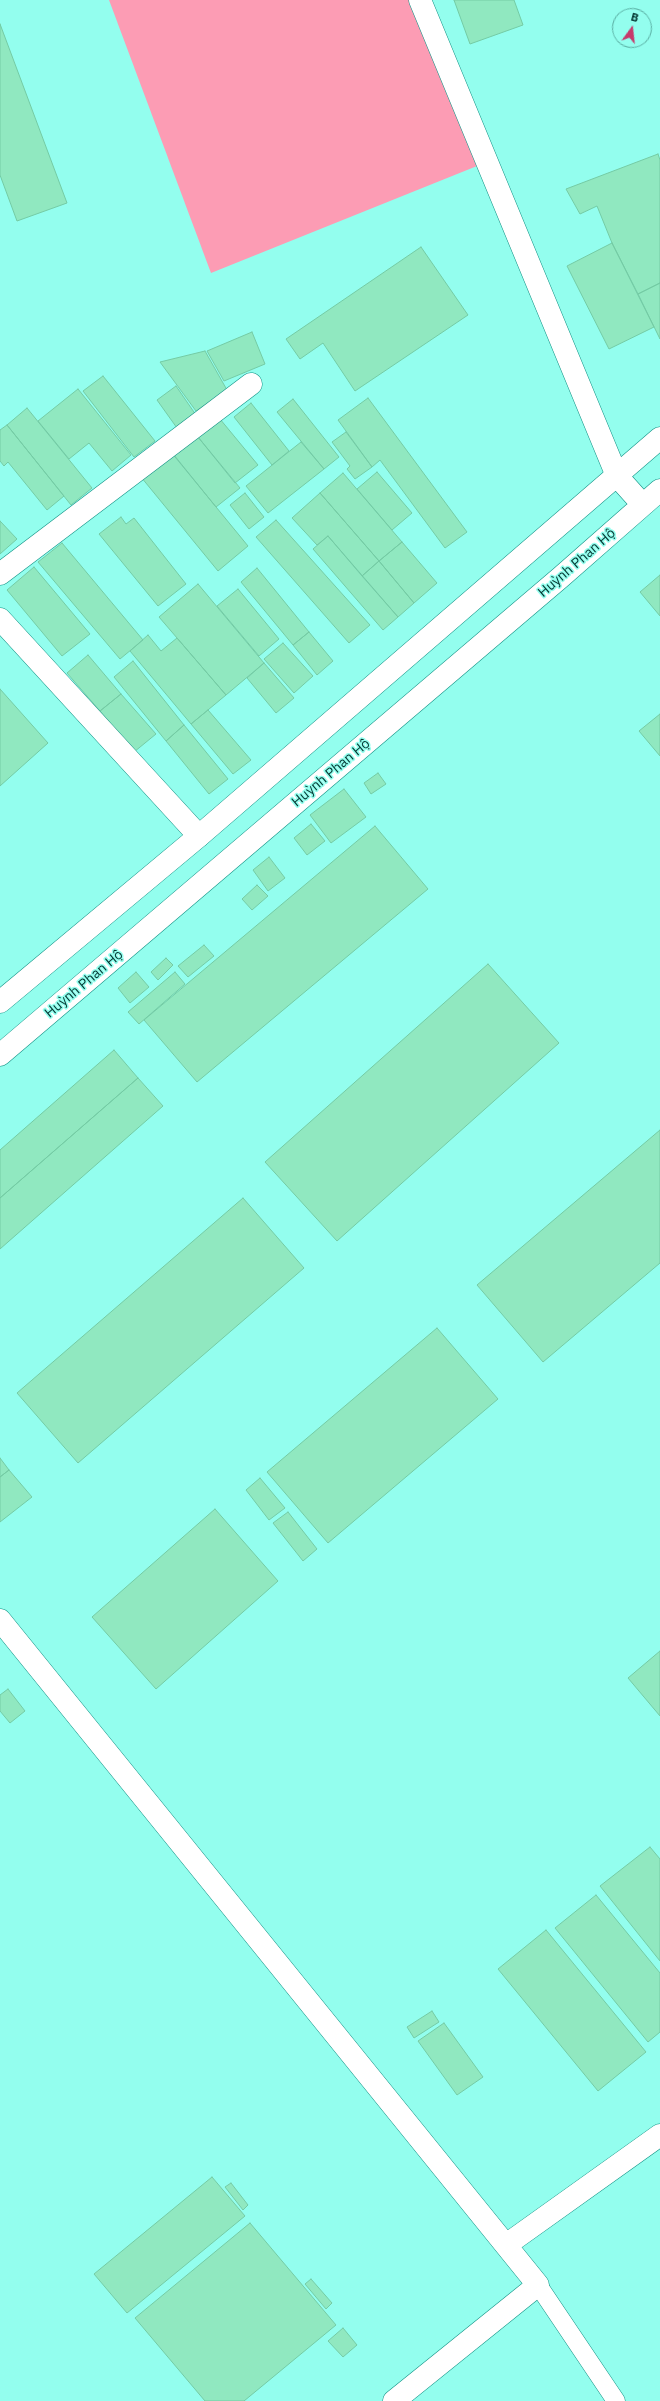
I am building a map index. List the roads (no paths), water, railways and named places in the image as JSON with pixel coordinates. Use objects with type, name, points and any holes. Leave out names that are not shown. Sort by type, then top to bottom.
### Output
[{"type":"street","points":[[420,0],[617,476],[643,505]]},
{"type":"street","points":[[0,574],[251,384]]},
{"type":"street","points":[[0,1002],[199,836],[660,438]]},
{"type":"street","name":"Huỳnh Phan Hộ","points":[[0,1055],[660,490]]},
{"type":"street","points":[[0,619],[199,836]]},
{"type":"street","points":[[0,1620],[538,2285],[394,2401]]},
{"type":"street","points":[[506,2245],[660,2135]]},
{"type":"lane","points":[[538,2285],[616,2401]]}]
